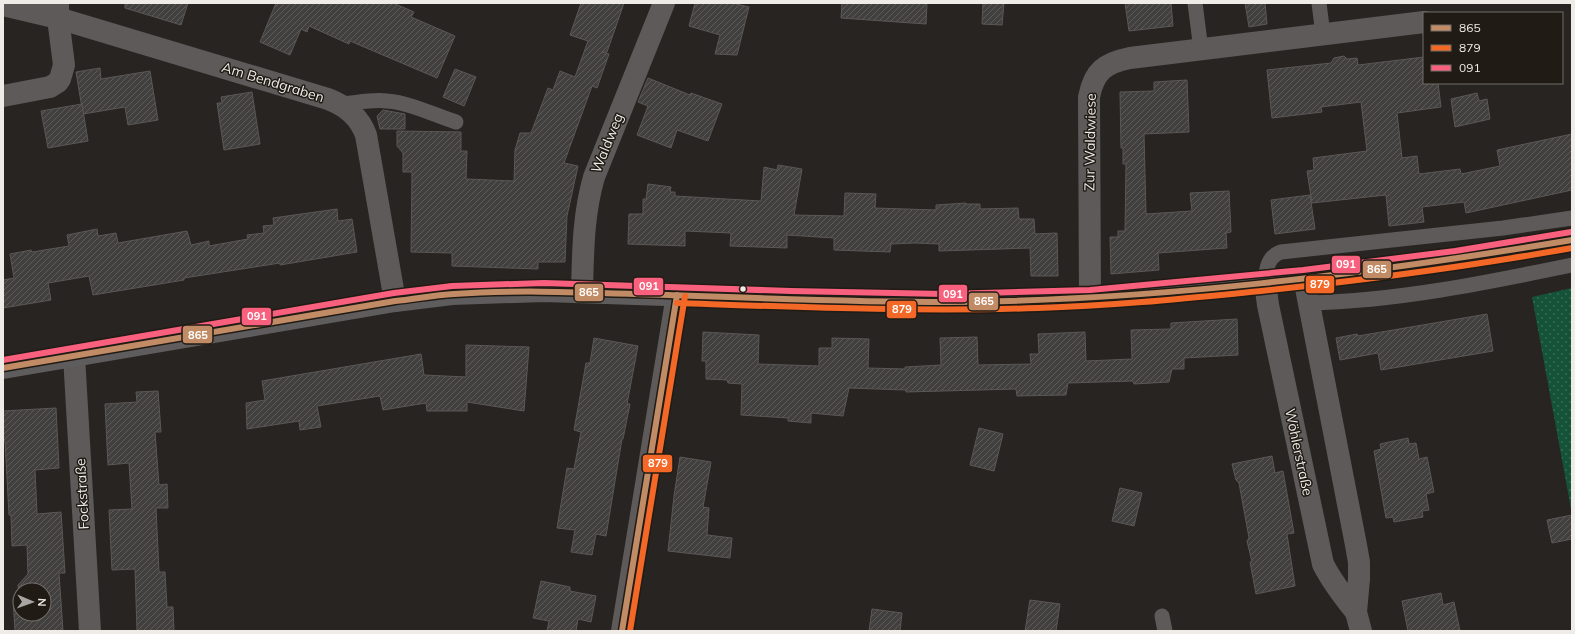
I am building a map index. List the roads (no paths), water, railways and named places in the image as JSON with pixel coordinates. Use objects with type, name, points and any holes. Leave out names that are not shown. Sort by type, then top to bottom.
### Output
[{"type":"main road","points":[[3,368],[395,302],[452,294],[482,292],[582,291],[791,299],[945,302],[1090,298],[1194,290],[1304,278],[1456,259],[1572,240]]},
{"type":"street","name":"Waldweg","points":[[582,291],[585,222],[592,182],[664,3]]},
{"type":"street","name":"Am Bendgraben","points":[[3,4],[58,10],[313,94],[340,104],[355,115],[363,127],[366,135],[395,302]]},
{"type":"street","points":[[3,96],[50,87],[58,82],[64,65],[58,10]]},
{"type":"street","name":"Zur Waldwiese","points":[[1090,298],[1089,97],[1093,80],[1108,64],[1122,60],[1423,22]]},
{"type":"street","name":"Wöhlerstraße","points":[[1304,278],[1357,550],[1359,622]]},
{"type":"street","name":"Wöhlerstraße","points":[[1266,282],[1268,305],[1323,564],[1329,577],[1359,622]]},
{"type":"street","points":[[622,631],[677,295]]},
{"type":"street","name":"Fockstraße","points":[[74,356],[90,631]]},
{"type":"lane","points":[[1195,3],[1202,50]]},
{"type":"lane","points":[[1319,3],[1323,35]]},
{"type":"lane","points":[[340,104],[390,101],[456,122]]},
{"type":"lane","points":[[1266,282],[1268,264],[1273,256],[1281,252],[1503,228],[1572,218]]},
{"type":"lane","points":[[1308,303],[1352,302],[1448,289],[1572,264]]},
{"type":"lane","points":[[1162,616],[1165,631]]}]
